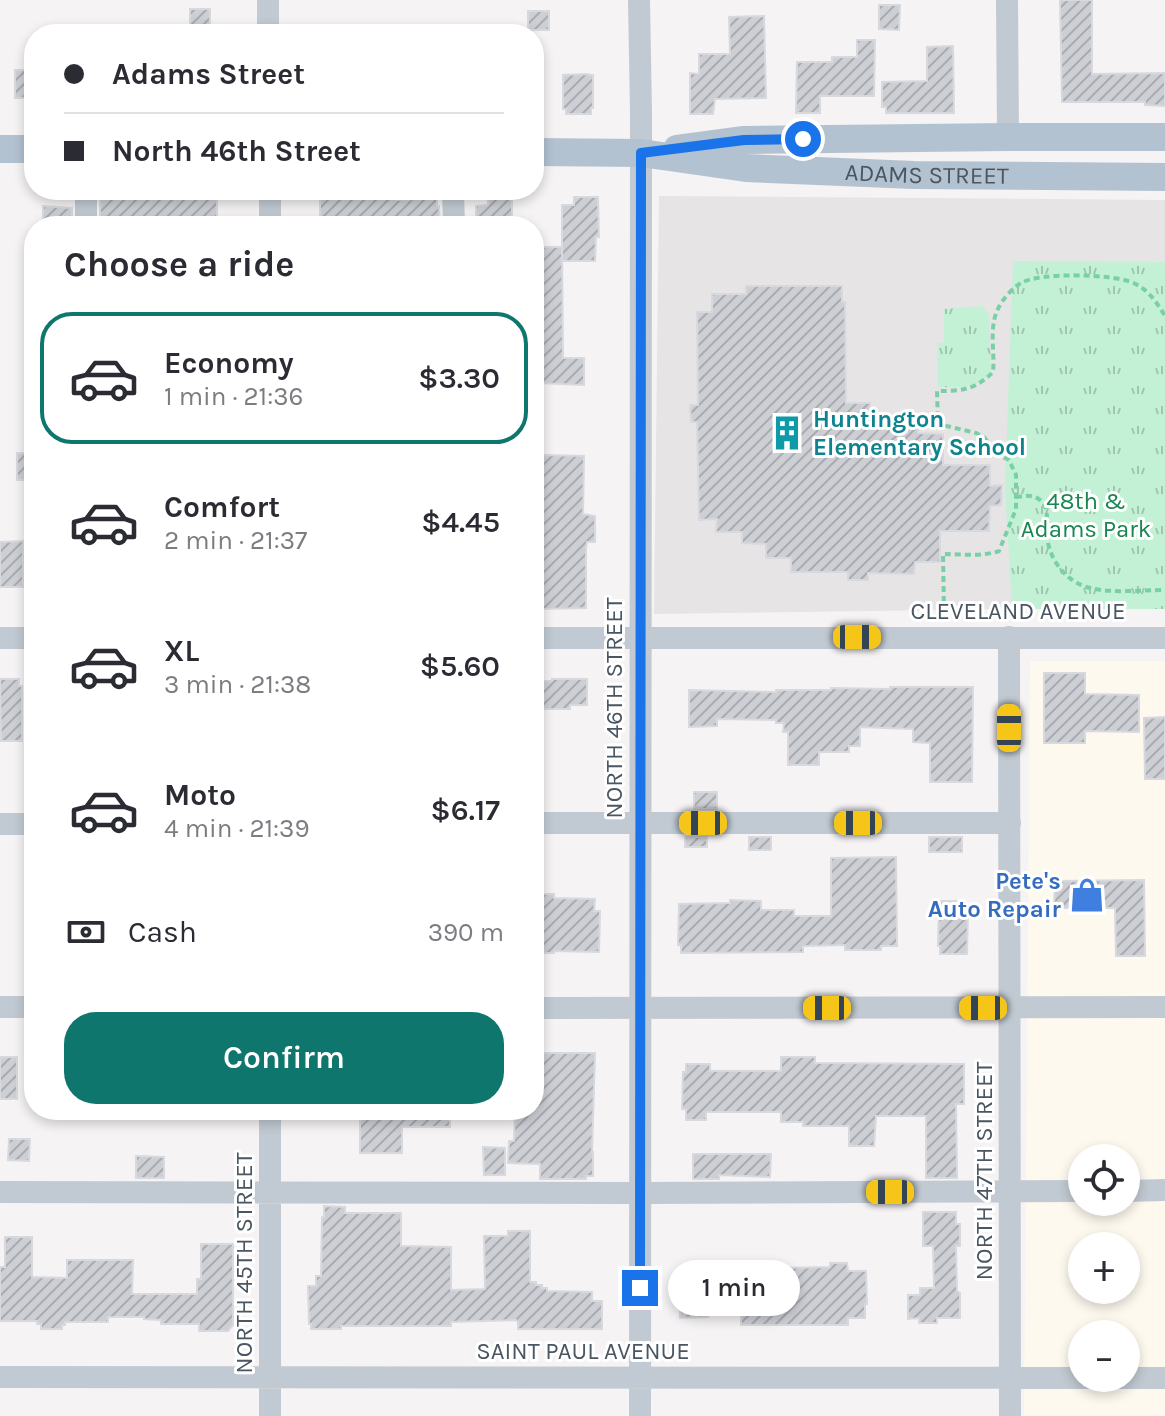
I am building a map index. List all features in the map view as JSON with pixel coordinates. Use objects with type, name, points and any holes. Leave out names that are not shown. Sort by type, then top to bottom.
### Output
[{"type":"main road","name":"ADAMS STREET","points":[[641,153],[744,140],[1165,137]]},
{"type":"main road","points":[[0,149],[24,149]]},
{"type":"main road","name":"ADAMS STREET","points":[[544,152],[641,153],[746,168],[925,175],[1165,177]]},
{"type":"street","points":[[268,0],[268,24]]},
{"type":"street","name":"NORTH 46TH STREET","points":[[639,0],[640,1416]]},
{"type":"street","points":[[1007,0],[1008,137]]},
{"type":"street","name":"NORTH 47TH STREET","points":[[1009,637],[1010,1416]]},
{"type":"street","points":[[0,638],[24,638]]},
{"type":"street","name":"CLEVELAND AVENUE","points":[[544,638],[1165,638]]},
{"type":"street","points":[[544,823],[1010,823]]},
{"type":"street","points":[[0,824],[24,824]]},
{"type":"street","points":[[0,1007],[24,1007]]},
{"type":"street","points":[[544,1008],[1165,1007]]},
{"type":"street","name":"NORTH 45TH STREET","points":[[270,1120],[270,1416]]},
{"type":"street","points":[[1140,1191],[1165,1190]]},
{"type":"street","points":[[0,1192],[1068,1191]]},
{"type":"street","name":"SAINT PAUL AVENUE","points":[[0,1377],[1165,1378]]},
{"type":"path","points":[[944,612],[943,554],[999,551],[1014,516],[1016,475],[1009,460],[995,453],[985,438],[976,433],[938,424],[937,391],[961,391],[981,384],[993,372],[994,323],[997,310],[1006,297],[1020,284],[1041,276],[1110,278],[1130,281],[1146,290],[1165,316]]},
{"type":"path","points":[[1016,497],[1034,496],[1043,501],[1048,545],[1054,560],[1073,581],[1098,590],[1165,590]]},
{"type":"shaded area","points":[[659,196],[1165,200],[1165,262],[1013,262],[1012,609],[654,614]]},
{"type":"shaded area","points":[[1030,661],[1165,661],[1165,1416],[1024,1416]]},
{"type":"green space","name":"48th & Adams Park","points":[[1013,261],[1165,262],[1165,609],[1012,609],[1005,488]]},
{"type":"green space","points":[[982,306],[989,314],[991,370],[974,385],[938,387],[937,343],[944,343],[944,309]]},
{"type":"building","points":[[1060,0],[1092,0],[1092,74],[1165,73],[1165,106],[1145,105],[1145,102],[1062,102]]},
{"type":"building","points":[[879,5],[900,5],[899,30],[879,29]]},
{"type":"building","points":[[190,9],[210,9],[210,24],[190,24]]},
{"type":"building","points":[[528,11],[549,11],[549,30],[544,30],[544,24],[528,24]]},
{"type":"building","points":[[764,16],[766,98],[715,99],[713,114],[690,114],[690,73],[699,74],[699,54],[730,54],[729,17]]},
{"type":"building","points":[[857,40],[875,40],[874,96],[820,96],[820,113],[796,113],[797,62],[832,62],[832,57],[857,57]]},
{"type":"building","points":[[953,46],[954,113],[886,113],[886,107],[882,107],[882,82],[927,81],[927,47]]},
{"type":"building","points":[[15,70],[24,70],[24,98],[15,98]]},
{"type":"building","points":[[563,75],[593,75],[591,114],[566,114],[566,109],[563,109]]},
{"type":"building","points":[[574,197],[598,197],[599,237],[596,237],[595,261],[562,261],[562,205],[574,205]]},
{"type":"building","points":[[100,200],[217,200],[217,216],[100,216]]},
{"type":"building","points":[[320,200],[437,200],[440,216],[320,216]]},
{"type":"building","points":[[488,200],[512,200],[512,216],[476,216],[476,206],[488,205]]},
{"type":"building","points":[[43,206],[72,208],[72,216],[43,216]]},
{"type":"building","points":[[544,247],[562,247],[563,358],[584,358],[584,385],[544,383]]},
{"type":"building","name":"Huntington Elementary School","points":[[746,286],[842,286],[842,302],[845,302],[846,403],[870,403],[870,420],[918,421],[918,433],[943,434],[943,465],[990,465],[990,486],[1002,485],[1001,505],[990,506],[989,531],[940,531],[940,562],[915,562],[914,574],[868,573],[868,580],[848,580],[848,572],[791,572],[791,558],[766,558],[766,544],[742,543],[742,532],[716,532],[717,519],[699,520],[697,422],[691,422],[690,405],[698,405],[697,312],[712,312],[712,294],[746,294]]},
{"type":"building","points":[[17,453],[24,453],[24,480],[17,480]]},
{"type":"building","points":[[544,455],[584,456],[583,514],[595,516],[595,542],[587,542],[586,548],[586,608],[544,609]]},
{"type":"building","points":[[23,541],[23,587],[0,587],[0,542]]},
{"type":"building","points":[[1044,673],[1085,673],[1085,694],[1139,695],[1139,732],[1085,731],[1085,743],[1044,743]]},
{"type":"building","points":[[0,679],[19,679],[19,686],[22,686],[22,741],[1,741]]},
{"type":"building","points":[[587,679],[587,705],[570,705],[570,709],[544,709],[544,681]]},
{"type":"building","points":[[973,687],[972,782],[930,782],[930,743],[913,742],[913,729],[860,727],[860,746],[849,746],[849,752],[819,752],[819,765],[788,765],[788,732],[783,732],[784,723],[776,723],[776,720],[717,719],[717,726],[689,727],[689,690],[776,692]]},
{"type":"building","points":[[1165,717],[1165,779],[1145,779],[1144,718]]},
{"type":"building","points":[[694,792],[717,792],[717,809],[694,809]]},
{"type":"building","points":[[685,837],[707,837],[707,847],[685,847]]},
{"type":"building","points":[[749,837],[771,837],[771,850],[749,850]]},
{"type":"building","points":[[929,837],[962,837],[962,852],[929,852]]},
{"type":"building","points":[[896,857],[897,946],[881,946],[881,950],[845,950],[845,945],[803,946],[803,952],[681,953],[681,945],[678,945],[679,904],[761,901],[761,910],[794,910],[794,916],[831,916],[831,858]]},
{"type":"building","points":[[1144,880],[1145,956],[1116,956],[1115,908],[1054,908],[1055,881]]},
{"type":"building","points":[[544,894],[554,894],[554,898],[595,899],[594,911],[600,911],[599,952],[544,953]]},
{"type":"building","points":[[939,901],[962,901],[962,913],[968,913],[967,954],[940,954]]},
{"type":"building","points":[[544,1053],[595,1053],[593,1176],[586,1176],[586,1179],[540,1179],[540,1164],[508,1163],[509,1141],[514,1141],[515,1120],[544,1120]]},
{"type":"building","points":[[0,1057],[17,1057],[17,1099],[0,1099]]},
{"type":"building","points":[[781,1057],[815,1057],[815,1063],[964,1064],[964,1104],[956,1104],[957,1178],[926,1178],[926,1116],[876,1116],[874,1146],[849,1146],[849,1126],[803,1126],[803,1122],[781,1122],[781,1112],[706,1112],[706,1120],[686,1120],[686,1109],[682,1109],[686,1064],[710,1064],[710,1071],[781,1071]]},
{"type":"building","points":[[360,1120],[450,1120],[450,1127],[402,1127],[402,1153],[360,1153]]},
{"type":"building","points":[[9,1139],[30,1139],[29,1161],[8,1160]]},
{"type":"building","points":[[483,1147],[505,1148],[505,1175],[484,1175]]},
{"type":"building","points":[[693,1154],[771,1154],[770,1177],[719,1175],[719,1179],[693,1179]]},
{"type":"building","points":[[136,1156],[164,1157],[164,1178],[136,1178]]},
{"type":"building","points":[[324,1206],[345,1207],[345,1213],[401,1213],[401,1246],[451,1247],[451,1290],[485,1289],[484,1236],[508,1236],[508,1231],[530,1231],[530,1282],[542,1285],[547,1291],[592,1292],[592,1301],[602,1301],[602,1329],[518,1329],[516,1320],[451,1322],[451,1326],[311,1329],[308,1286],[316,1286],[316,1276],[321,1276]]},
{"type":"building","points":[[923,1212],[956,1212],[956,1224],[960,1224],[960,1246],[956,1246],[960,1318],[937,1318],[937,1323],[919,1323],[919,1318],[908,1319],[908,1295],[920,1295],[920,1288],[934,1288],[933,1246],[923,1246]]},
{"type":"building","points":[[5,1237],[32,1237],[32,1277],[67,1278],[67,1260],[133,1260],[132,1294],[197,1294],[197,1279],[201,1279],[201,1244],[233,1244],[233,1325],[228,1331],[199,1331],[199,1324],[161,1324],[161,1320],[144,1317],[108,1317],[108,1322],[65,1322],[62,1329],[41,1329],[37,1321],[0,1321],[0,1267],[5,1267]]},
{"type":"building","points":[[830,1263],[847,1263],[848,1271],[866,1271],[865,1318],[848,1318],[848,1325],[741,1325],[741,1271],[830,1267]]},
{"type":"building","points":[[707,1270],[708,1317],[680,1318],[679,1271]]},
{"type":"place","name":"Huntington Elementary School","points":[[787,433]]},
{"type":"place","name":"Pete's Auto Repair","points":[[1087,895]]},
{"type":"route","points":[[640,1288],[641,153],[744,140],[803,139]]}]
